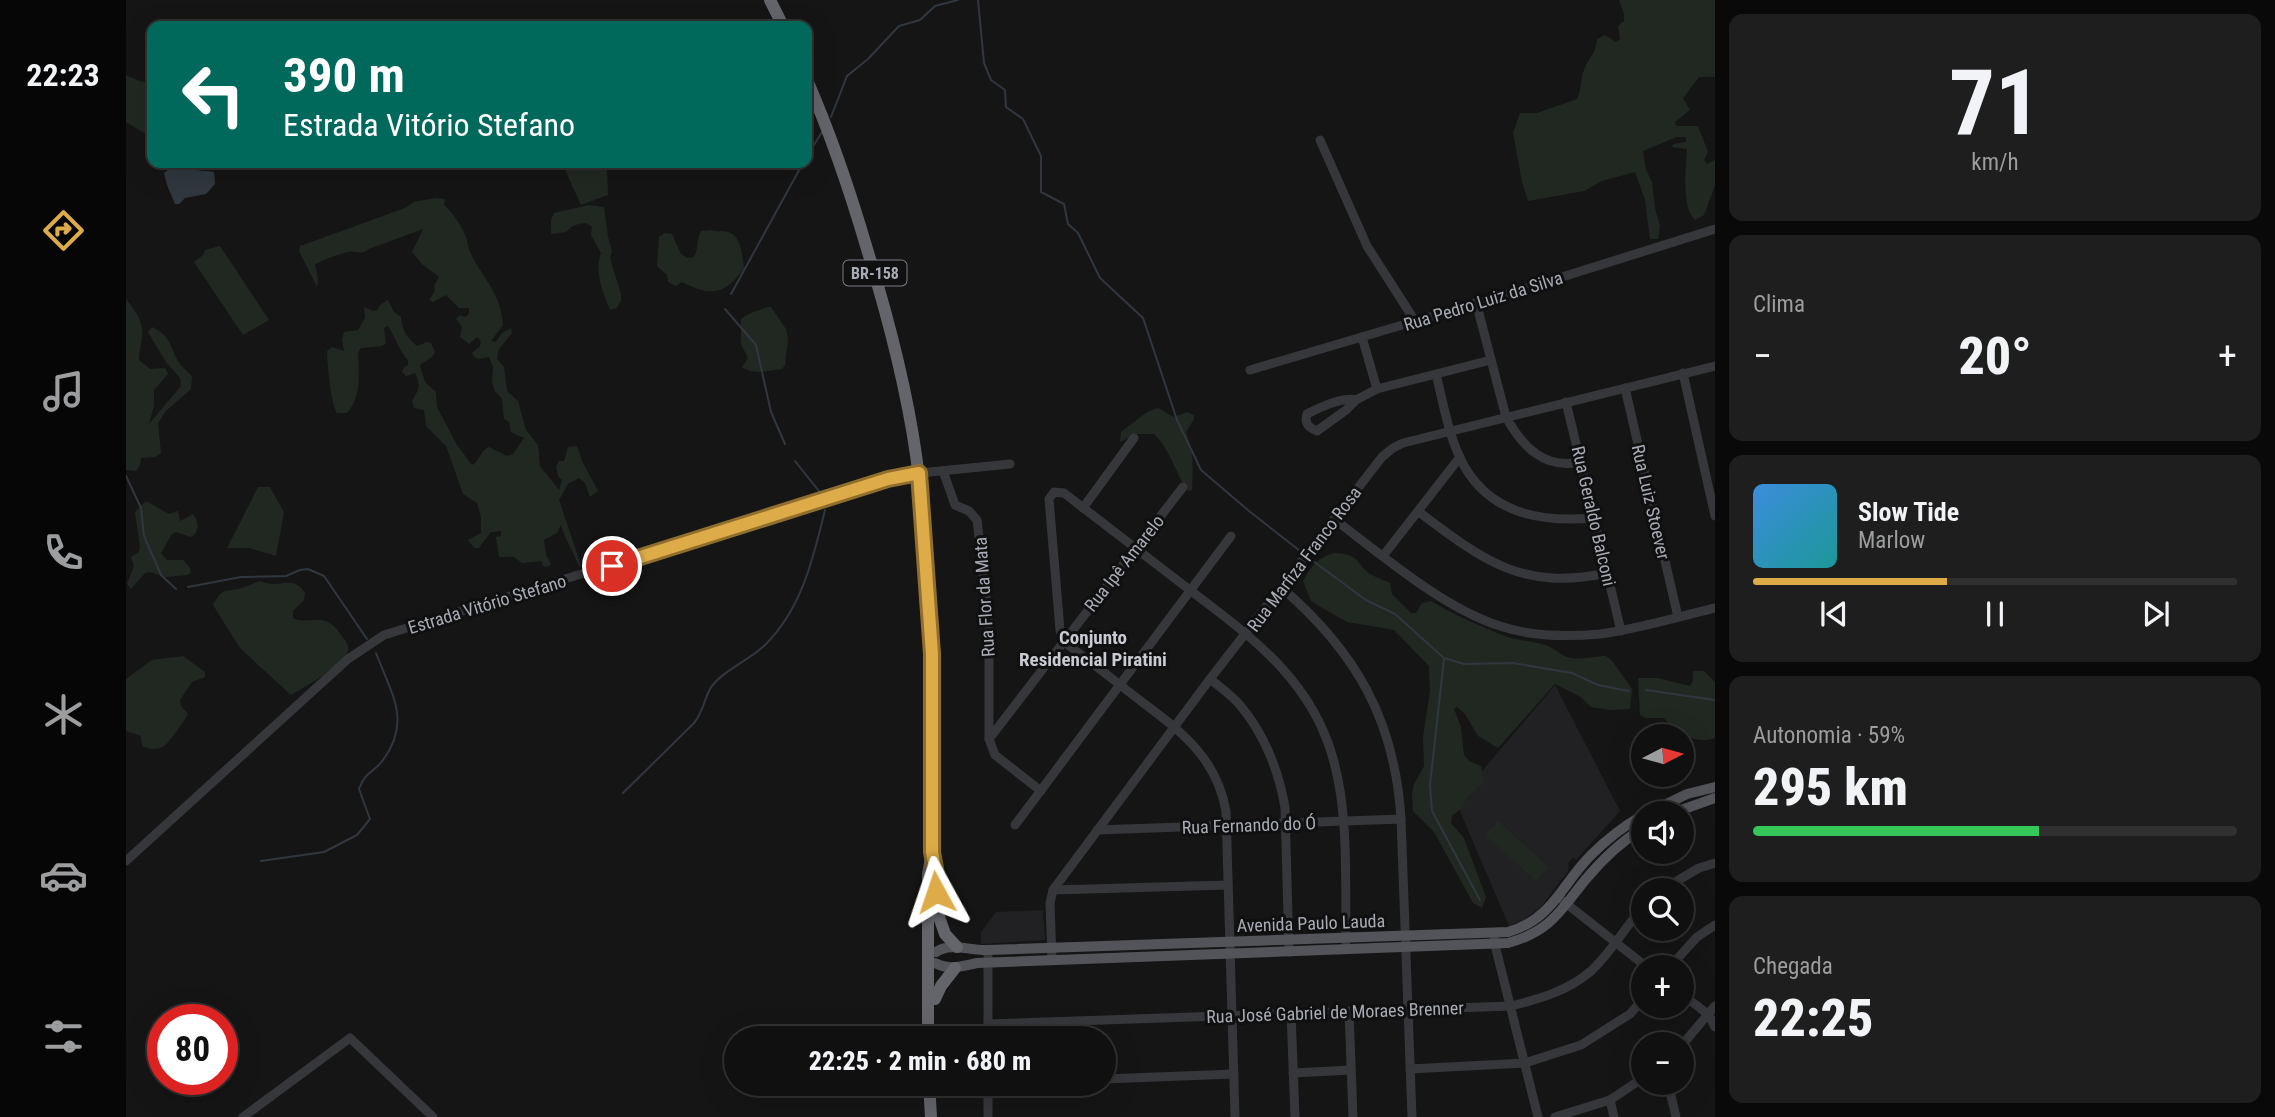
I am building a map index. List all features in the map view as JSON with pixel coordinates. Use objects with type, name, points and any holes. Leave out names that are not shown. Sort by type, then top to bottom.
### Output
[{"type":"highway","points":[[770,0],[780,21]]},
{"type":"highway","name":"BR-158","points":[[812,92],[849,188],[878,284],[906,391],[919,473],[932,654],[932,852],[936,874],[937,911],[929,1026]]},
{"type":"highway","name":"BR-158","points":[[932,852],[928,874],[935,1026]]},
{"type":"highway","points":[[937,911],[945,934],[957,947]]},
{"type":"highway","points":[[935,999],[955,968]]},
{"type":"highway","points":[[931,1096],[931,1117]]},
{"type":"main road","name":"Avenida Paulo Lauda","points":[[1672,801],[1715,787]]},
{"type":"main road","points":[[1694,805],[1715,798]]},
{"type":"main road","name":"Avenida Paulo Lauda","points":[[1563,901],[1574,874],[1610,838],[1631,823]]},
{"type":"main road","name":"Avenida Paulo Lauda","points":[[988,956],[957,947],[944,948],[933,958],[944,967],[955,968],[988,956],[1518,940],[1539,931],[1563,901],[1631,838]]},
{"type":"street","points":[[1320,140],[1367,246],[1415,321]]},
{"type":"street","name":"Rua Pedro Luiz da Silva","points":[[1250,370],[1715,229]]},
{"type":"street","points":[[1476,302],[1506,417],[1521,441],[1549,461],[1581,462]]},
{"type":"street","points":[[1362,338],[1377,389]]},
{"type":"street","points":[[1356,400],[1350,398],[1312,411],[1307,414],[1309,427],[1317,431],[1356,400],[1377,389],[1491,360]]},
{"type":"street","name":"Rua Marfiza Franco Rosa","points":[[1053,890],[1210,679],[1382,457],[1393,448],[1403,443],[1715,366]]},
{"type":"street","points":[[1683,373],[1715,516]]},
{"type":"street","points":[[1436,374],[1460,457],[1471,476],[1484,490],[1517,513],[1554,520],[1594,518]]},
{"type":"street","name":"Rua Luiz Stoever","points":[[1625,388],[1678,617]]},
{"type":"street","name":"Rua Geraldo Balconi","points":[[1566,402],[1621,631]]},
{"type":"street","points":[[1083,508],[1134,438]]},
{"type":"street","points":[[1383,556],[1460,457]]},
{"type":"street","points":[[919,473],[1010,464]]},
{"type":"street","name":"Rua Flor da Mata","points":[[943,471],[955,505],[969,511],[977,520],[989,625],[989,739]]},
{"type":"street","name":"Estrada Vitório Stefano","points":[[126,861],[348,659],[384,635],[888,479],[919,473]]},
{"type":"street","name":"Rua Ipê Amarelo","points":[[989,739],[1183,487]]},
{"type":"street","points":[[1235,1117],[1224,798],[1210,765],[1198,748],[1175,727],[1064,642],[1060,630],[1049,499],[1054,492],[1064,493],[1247,634],[1279,663],[1300,690],[1321,726],[1334,761],[1342,799],[1346,945]]},
{"type":"street","points":[[1419,512],[1478,555],[1526,575],[1567,580],[1607,573]]},
{"type":"street","points":[[1334,519],[1456,608],[1499,626],[1543,635],[1578,635],[1621,631],[1715,608]]},
{"type":"street","points":[[1015,825],[1231,536]]},
{"type":"street","points":[[1282,588],[1330,634],[1360,677],[1389,742],[1400,794],[1412,1117]]},
{"type":"street","points":[[1210,679],[1239,703],[1258,730],[1282,786],[1286,824],[1289,946]]},
{"type":"street","points":[[989,739],[995,755],[1041,791]]},
{"type":"street","name":"Rua Fernando do Ó","points":[[1097,830],[1401,819]]},
{"type":"street","points":[[1682,878],[1715,863]]},
{"type":"street","points":[[1051,954],[1050,903],[1053,890],[1228,885]]},
{"type":"street","points":[[1563,901],[1632,955]]},
{"type":"street","name":"Rua José Gabriel de Moraes Brenner","points":[[988,1024],[1511,1006],[1543,998],[1571,985],[1591,970],[1631,922]]},
{"type":"street","points":[[1681,955],[1697,937],[1715,925]]},
{"type":"street","points":[[1495,940],[1538,1117]]},
{"type":"street","points":[[988,956],[988,1024]]},
{"type":"street","points":[[1694,1003],[1709,1015],[1715,1027]]},
{"type":"street","points":[[1694,1032],[1715,1006]]},
{"type":"street","points":[[1349,1011],[1353,1117]]},
{"type":"street","points":[[1291,1013],[1295,1117]]},
{"type":"street","points":[[1410,1069],[1525,1063],[1581,1045],[1631,1013]]},
{"type":"street","points":[[243,1117],[351,1038],[433,1117]]},
{"type":"street","points":[[1293,1073],[1351,1070]]},
{"type":"street","points":[[1116,1079],[1234,1074]]},
{"type":"street","points":[[1555,1117],[1610,1100],[1631,1086]]},
{"type":"street","points":[[1671,1095],[1676,1117]]},
{"type":"street","points":[[988,1096],[988,1117]]},
{"type":"street","points":[[1610,1100],[1614,1117]]},
{"type":"shaded area","points":[[1619,0],[1715,0],[1715,77],[1699,77],[1683,98],[1690,110],[1675,122],[1676,126],[1698,126],[1708,152],[1704,160],[1707,164],[1715,160],[1715,185],[1704,215],[1695,220],[1686,197],[1687,149],[1672,147],[1673,144],[1686,142],[1686,137],[1677,137],[1643,151],[1660,226],[1658,239],[1650,239],[1645,200],[1635,172],[1602,181],[1584,191],[1528,201],[1513,133],[1520,113],[1537,113],[1577,99],[1583,73],[1597,39],[1605,35],[1616,42],[1620,39],[1618,26],[1624,21],[1624,14]]},
{"type":"shaded area","points":[[126,75],[147,82],[147,133],[126,122]]},
{"type":"shaded area","points":[[171,168],[214,172],[215,184],[206,194],[185,198],[175,204],[164,173]]},
{"type":"shaded area","points":[[564,168],[606,168],[608,195],[581,205]]},
{"type":"shaded area","points":[[445,199],[444,205],[462,228],[470,252],[499,304],[503,325],[491,341],[496,342],[502,333],[511,328],[512,333],[499,349],[497,359],[504,367],[507,391],[518,401],[526,430],[538,445],[540,466],[559,490],[562,480],[558,476],[556,466],[559,461],[564,461],[568,447],[577,446],[598,491],[590,497],[585,483],[579,478],[568,484],[559,500],[581,565],[579,567],[561,525],[557,533],[544,540],[546,555],[551,564],[548,567],[543,566],[542,561],[522,563],[514,557],[499,557],[496,537],[501,536],[501,531],[491,532],[479,548],[474,548],[468,540],[481,533],[481,517],[477,503],[463,494],[446,446],[426,426],[424,410],[414,408],[412,401],[418,390],[418,380],[415,373],[406,376],[402,372],[408,365],[408,360],[388,326],[384,328],[386,343],[382,346],[361,348],[358,353],[358,384],[352,406],[347,413],[337,413],[335,409],[327,351],[332,347],[344,351],[344,332],[358,330],[365,318],[364,307],[377,310],[388,300],[394,312],[401,317],[404,330],[413,343],[417,346],[431,343],[435,352],[420,365],[425,382],[436,392],[437,407],[457,445],[472,465],[489,447],[507,456],[513,454],[524,438],[511,432],[509,422],[504,419],[502,399],[492,382],[493,367],[489,357],[479,359],[472,353],[480,346],[481,341],[477,337],[469,344],[460,337],[462,327],[456,319],[460,315],[465,317],[469,314],[469,308],[459,308],[446,295],[433,302],[429,300],[439,277],[412,252],[423,229],[364,252],[344,253],[315,264],[317,287],[299,251],[300,246],[405,208],[414,202]]},
{"type":"shaded area","points":[[589,205],[604,207],[612,251],[610,258],[621,294],[617,308],[610,310],[600,282],[598,267],[601,253],[591,235],[592,227],[586,223],[580,224],[566,232],[551,234],[554,213]]},
{"type":"shaded area","points":[[701,231],[733,234],[739,242],[744,268],[737,277],[717,291],[701,290],[682,282],[676,286],[668,282],[667,275],[657,266],[659,237],[665,233],[672,234],[681,254],[687,258],[694,257]]},
{"type":"shaded area","points":[[220,246],[269,320],[243,335],[194,262],[205,250]]},
{"type":"shaded area","points":[[126,299],[142,326],[139,360],[150,369],[165,368],[168,374],[154,390],[154,406],[149,424],[181,386],[180,378],[166,362],[148,332],[152,327],[164,335],[180,364],[192,376],[191,389],[166,411],[158,423],[161,453],[155,457],[141,458],[136,471],[126,470]]},
{"type":"shaded area","points":[[771,307],[786,329],[788,339],[785,365],[782,369],[751,371],[742,367],[748,358],[741,344],[741,319]]},
{"type":"shaded area","points":[[1158,408],[1174,417],[1187,412],[1194,415],[1186,432],[1192,453],[1192,490],[1188,491],[1185,487],[1168,452],[1154,434],[1136,434],[1120,442],[1121,432],[1147,412]]},
{"type":"shaded area","points":[[258,487],[270,487],[284,512],[276,556],[249,548],[227,548]]},
{"type":"shaded area","points":[[146,501],[169,514],[178,511],[180,521],[193,514],[195,517],[198,526],[194,535],[191,537],[176,532],[172,534],[161,553],[167,560],[183,560],[191,573],[165,577],[145,573],[131,589],[127,584],[134,566],[131,557],[139,552],[140,547],[135,512]]},
{"type":"shaded area","points":[[1334,553],[1355,558],[1368,572],[1390,583],[1392,594],[1411,613],[1416,613],[1422,603],[1431,601],[1458,616],[1510,638],[1548,646],[1567,657],[1606,656],[1632,689],[1630,709],[1609,710],[1591,707],[1581,697],[1555,684],[1498,748],[1478,736],[1465,714],[1457,707],[1454,709],[1461,727],[1464,755],[1469,761],[1481,766],[1484,782],[1452,816],[1451,823],[1464,838],[1486,897],[1482,908],[1473,903],[1434,832],[1413,811],[1414,784],[1424,766],[1423,737],[1430,691],[1429,666],[1394,630],[1347,622],[1311,601],[1303,581],[1316,563]]},
{"type":"shaded area","points":[[260,581],[270,584],[293,583],[301,588],[305,593],[304,600],[293,611],[293,618],[328,622],[338,631],[348,647],[340,662],[291,695],[240,648],[213,605],[225,591]]},
{"type":"shaded area","points":[[183,656],[205,672],[205,677],[192,682],[180,700],[181,706],[188,714],[166,744],[156,749],[142,746],[141,736],[126,731],[126,679],[152,660]]},
{"type":"shaded area","points":[[1693,671],[1704,671],[1715,682],[1715,738],[1694,739],[1694,724],[1670,724],[1664,718],[1646,718],[1640,715],[1638,678],[1658,678],[1690,686]]},
{"type":"shaded area","points":[[1555,685],[1620,811],[1576,860],[1573,858],[1568,863],[1569,870],[1541,907],[1509,926],[1456,802]]},
{"type":"shaded area","points":[[1498,821],[1549,867],[1536,881],[1485,835]]},
{"type":"shaded area","points":[[1043,910],[1045,940],[981,944],[981,932],[996,912]]},
{"type":"waterway","points":[[831,117],[847,76],[868,59],[899,26],[920,20],[935,6],[958,0]]},
{"type":"waterway","points":[[978,0],[984,63],[991,80],[1005,90],[1006,107],[1023,119],[1041,156],[1041,192],[1064,204],[1068,224],[1078,233],[1100,278],[1143,318],[1177,420],[1201,470],[1300,551]]},
{"type":"waterway","points":[[812,148],[822,132]]},
{"type":"waterway","points":[[731,294],[800,168]]},
{"type":"waterway","points":[[725,309],[756,345],[771,412],[785,444]]},
{"type":"waterway","points":[[795,461],[822,495]]},
{"type":"waterway","points":[[126,476],[141,508],[144,536],[161,575],[176,589]]},
{"type":"waterway","points":[[623,793],[694,723],[715,683],[759,650],[778,631],[804,582],[825,510]]},
{"type":"waterway","points":[[1313,561],[1366,600],[1395,614],[1444,658],[1464,664],[1513,663],[1572,673],[1598,685],[1629,691]]},
{"type":"waterway","points":[[188,587],[241,577],[286,576],[308,569],[324,576],[367,639]]},
{"type":"waterway","points":[[261,861],[324,852],[357,835],[370,819],[359,789],[364,778],[383,760],[392,746],[397,720],[392,694],[376,653]]},
{"type":"waterway","points":[[1444,659],[1430,785],[1432,811],[1480,900]]},
{"type":"waterway","points":[[1646,690],[1715,700]]},
{"type":"district","name":"Conjunto Residencial Piratini","points":[[1093,648]]},
{"type":"route","points":[[612,566],[888,479],[919,473],[932,654],[932,852],[936,892]]}]
